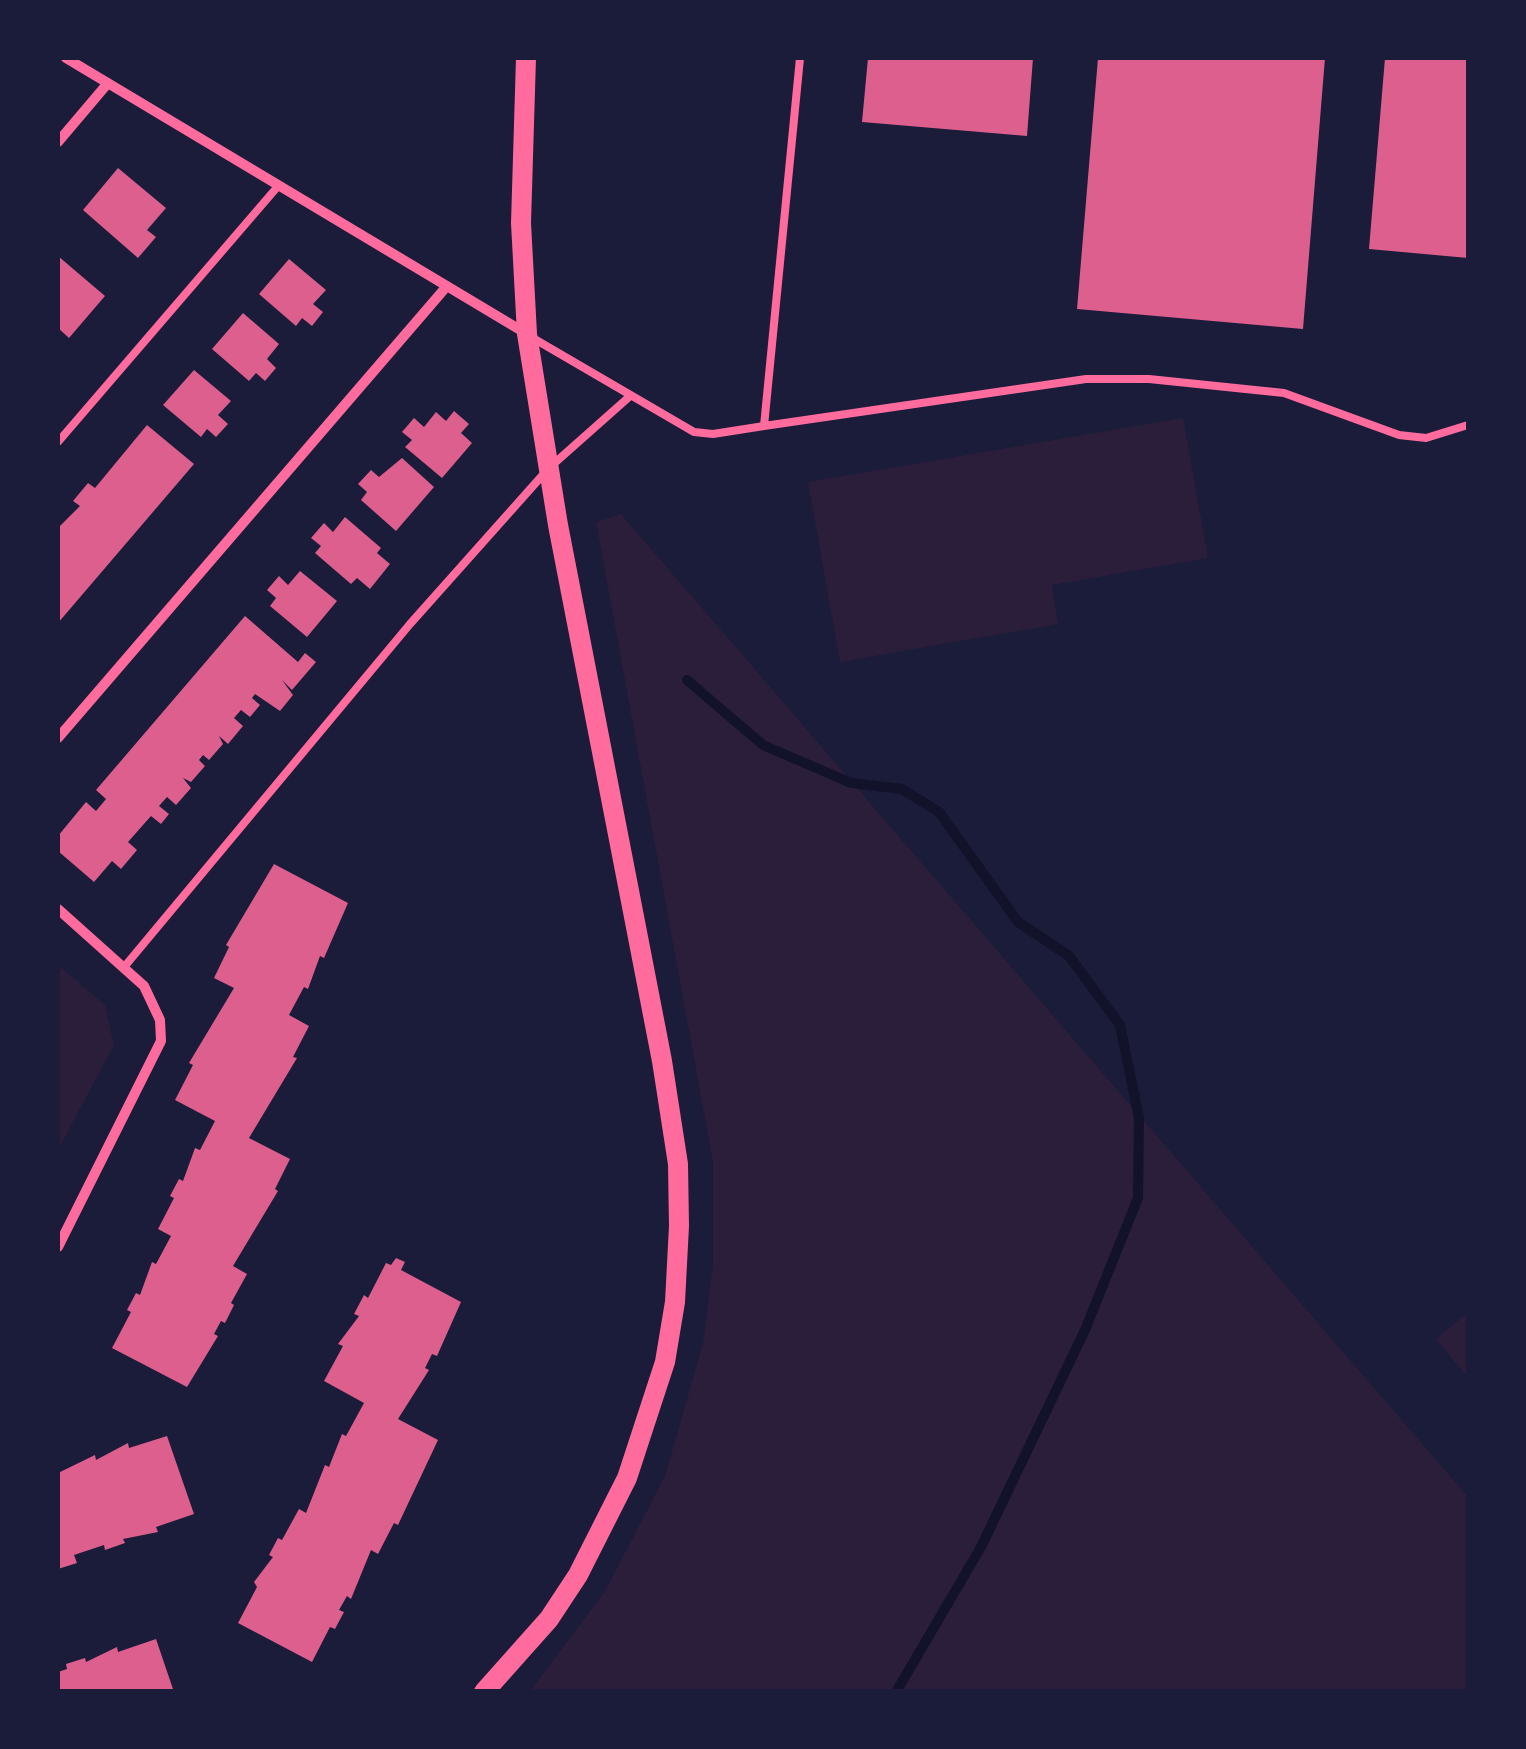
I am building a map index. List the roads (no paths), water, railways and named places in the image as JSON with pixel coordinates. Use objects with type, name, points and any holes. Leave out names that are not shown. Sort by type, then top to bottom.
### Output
[{"type":"main road","points":[[476,1692],[490,1685],[549,1619],[578,1575],[627,1478],[665,1362],[675,1302],[679,1226],[678,1164],[662,1062],[527,334],[521,223],[526,58]]},
{"type":"street","points":[[66,58],[527,334]]},
{"type":"street","points":[[58,142],[108,83]]},
{"type":"street","points":[[58,738],[447,286]]},
{"type":"street","points":[[58,909],[125,966],[155,1004],[161,1041],[58,1247]]},
{"type":"lane","points":[[764,426],[800,58]]},
{"type":"lane","points":[[58,442],[278,185]]},
{"type":"lane","points":[[527,334],[694,432],[713,434],[1086,379],[1149,379],[1284,393],[1399,436],[1426,438],[1468,424]]},
{"type":"lane","points":[[125,966],[410,624],[549,468],[629,397]]},
{"type":"waterway","points":[[687,680],[763,745],[851,783],[902,789],[939,812],[1018,922],[1069,956],[1120,1025],[1139,1118],[1138,1198],[1085,1330],[981,1547],[896,1692]]}]
